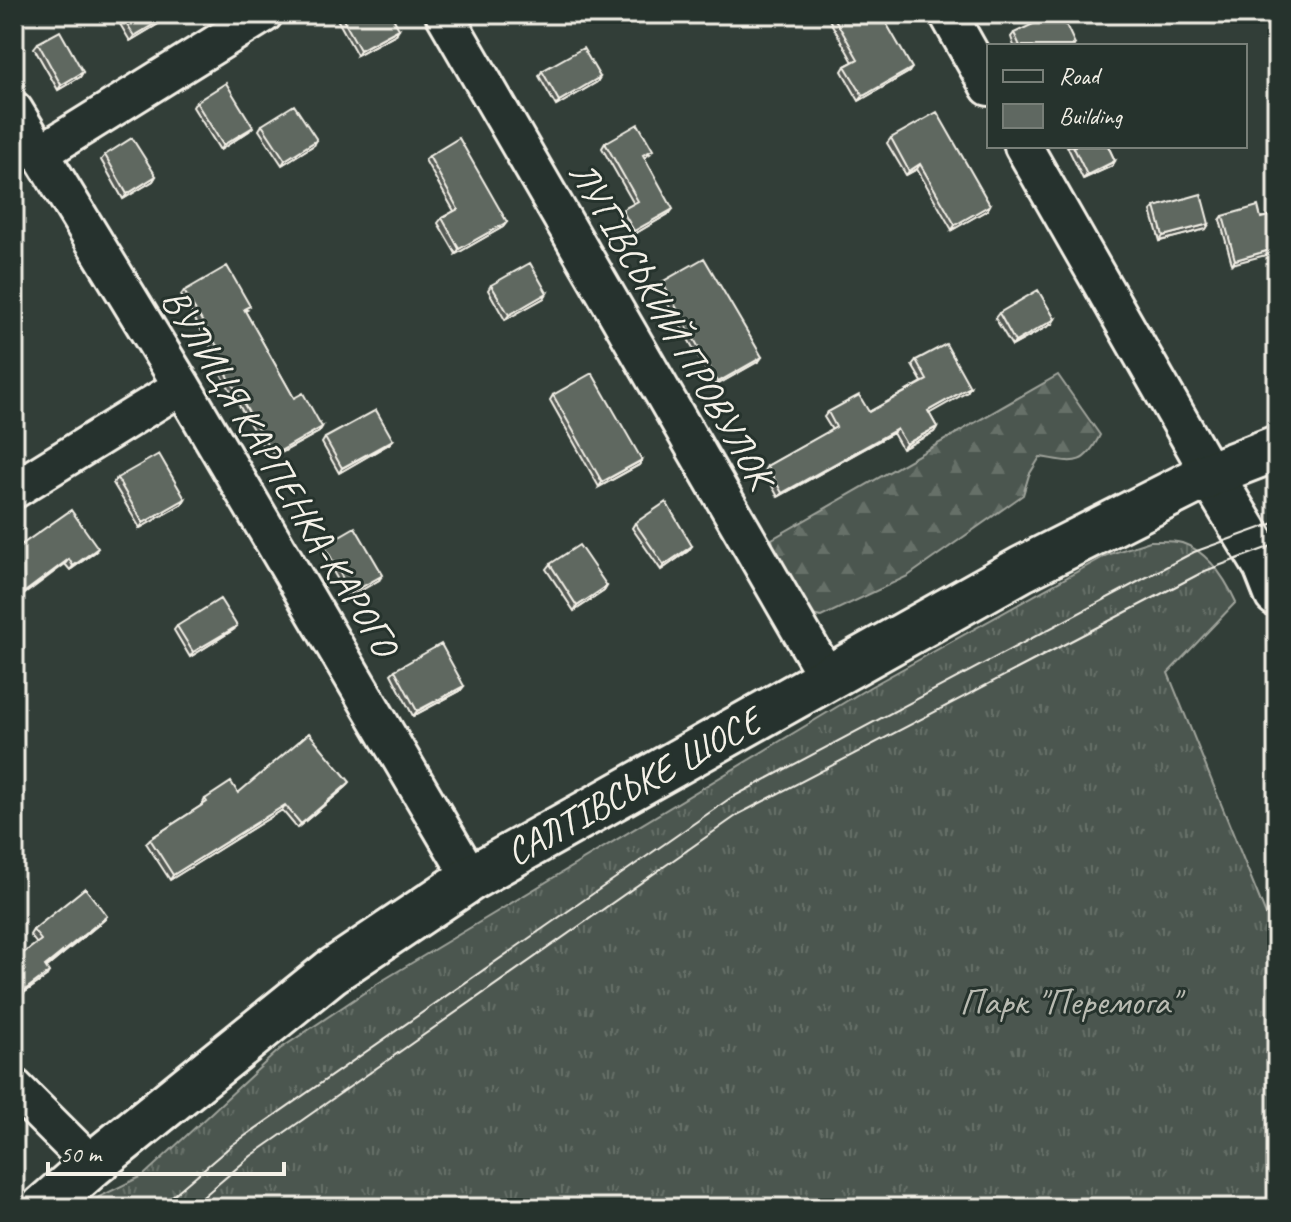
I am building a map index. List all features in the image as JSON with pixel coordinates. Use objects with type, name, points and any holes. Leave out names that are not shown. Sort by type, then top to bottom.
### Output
[{"type":"main road","name":"САЛТІВСЬКЕ ШОСЕ","points":[[43,1208],[331,972],[471,878],[1022,569],[1210,474],[1277,448]]},
{"type":"main road","points":[[1210,474],[1266,566],[1277,594]]},
{"type":"street","points":[[39,154],[264,14]]},
{"type":"street","name":"ЛУГІВСЬКИЙ ПРОВУЛОК","points":[[444,14],[827,677]]},
{"type":"street","points":[[948,14],[987,83]]},
{"type":"street","name":"ВУЛИЦЯ КАРПЕНКА-КАРОГО","points":[[14,110],[182,386],[471,878]]},
{"type":"street","points":[[1024,148],[1210,474]]},
{"type":"street","points":[[14,490],[182,386]]},
{"type":"street","points":[[14,1087],[92,1165]]},
{"type":"green space","points":[[1058,375],[1100,435],[1088,453],[1076,461],[1040,457],[1029,475],[1023,495],[908,576],[821,617],[807,614],[775,557],[772,539]]},
{"type":"green space","name":"Парк \"Перемога\"","points":[[1150,541],[1178,542],[1192,547],[1208,559],[1221,575],[1236,602],[1168,673],[1277,942],[1277,1208],[86,1208],[99,1197],[144,1175],[280,1049],[380,982],[870,687],[1107,555]]},
{"type":"building","points":[[120,14],[171,14],[134,36]]},
{"type":"building","points":[[340,14],[391,14],[399,29],[360,50]]},
{"type":"building","points":[[832,14],[881,14],[912,68],[863,96],[845,66],[858,59]]},
{"type":"building","points":[[1054,14],[1061,14],[1075,44],[1019,44],[1014,33]]},
{"type":"building","points":[[60,31],[83,72],[61,85],[38,43]]},
{"type":"building","points":[[583,48],[600,77],[559,101],[542,71]]},
{"type":"building","points":[[226,83],[253,127],[223,145],[196,102]]},
{"type":"building","points":[[294,105],[317,140],[285,160],[262,125]]},
{"type":"building","points":[[937,112],[990,205],[955,225],[920,164],[909,171],[891,138]]},
{"type":"building","points":[[638,124],[653,150],[643,155],[673,209],[634,231],[622,210],[638,201],[605,143]]},
{"type":"building","points":[[132,138],[156,176],[127,194],[105,155]]},
{"type":"building","points":[[459,138],[507,222],[459,249],[442,218],[458,209],[429,156]]},
{"type":"building","points":[[1074,148],[1109,148],[1115,161],[1087,175]]},
{"type":"building","points":[[1201,194],[1209,224],[1163,236],[1155,207]]},
{"type":"building","points":[[1258,206],[1261,218],[1277,214],[1277,248],[1235,260],[1223,216]]},
{"type":"building","points":[[704,258],[762,357],[718,382],[662,282]]},
{"type":"building","points":[[530,263],[547,293],[509,315],[491,285]]},
{"type":"building","points":[[227,266],[250,306],[244,309],[294,398],[303,393],[322,427],[273,455],[212,348],[217,346],[184,291]]},
{"type":"building","points":[[1038,290],[1055,319],[1015,342],[999,313]]},
{"type":"building","points":[[946,344],[970,387],[928,411],[937,427],[906,444],[897,429],[782,493],[767,466],[836,427],[828,412],[859,395],[869,412],[927,380],[916,360]]},
{"type":"building","points":[[592,373],[642,460],[602,482],[553,395]]},
{"type":"building","points":[[376,410],[393,440],[342,468],[325,438]]},
{"type":"building","points":[[159,454],[185,499],[143,523],[117,478]]},
{"type":"building","points":[[666,502],[692,546],[664,565],[635,523]]},
{"type":"building","points":[[71,510],[98,548],[73,566],[69,559],[14,600],[14,550]]},
{"type":"building","points":[[355,527],[383,575],[351,593],[324,545]]},
{"type":"building","points":[[579,545],[607,586],[577,606],[550,564]]},
{"type":"building","points":[[220,599],[237,626],[193,652],[177,626]]},
{"type":"building","points":[[441,644],[464,686],[417,711],[395,670]]},
{"type":"building","points":[[309,733],[350,782],[301,824],[285,805],[173,875],[150,839],[207,802],[205,799],[231,782],[238,793]]},
{"type":"building","points":[[85,888],[107,916],[45,966],[49,972],[14,998],[14,960],[41,940],[33,930]]},
{"type":"tram line","points":[[158,1208],[232,1145],[729,799],[1194,552],[1277,522]]},
{"type":"tram line","points":[[190,1208],[251,1156],[739,814],[1205,571],[1277,544]]}]
